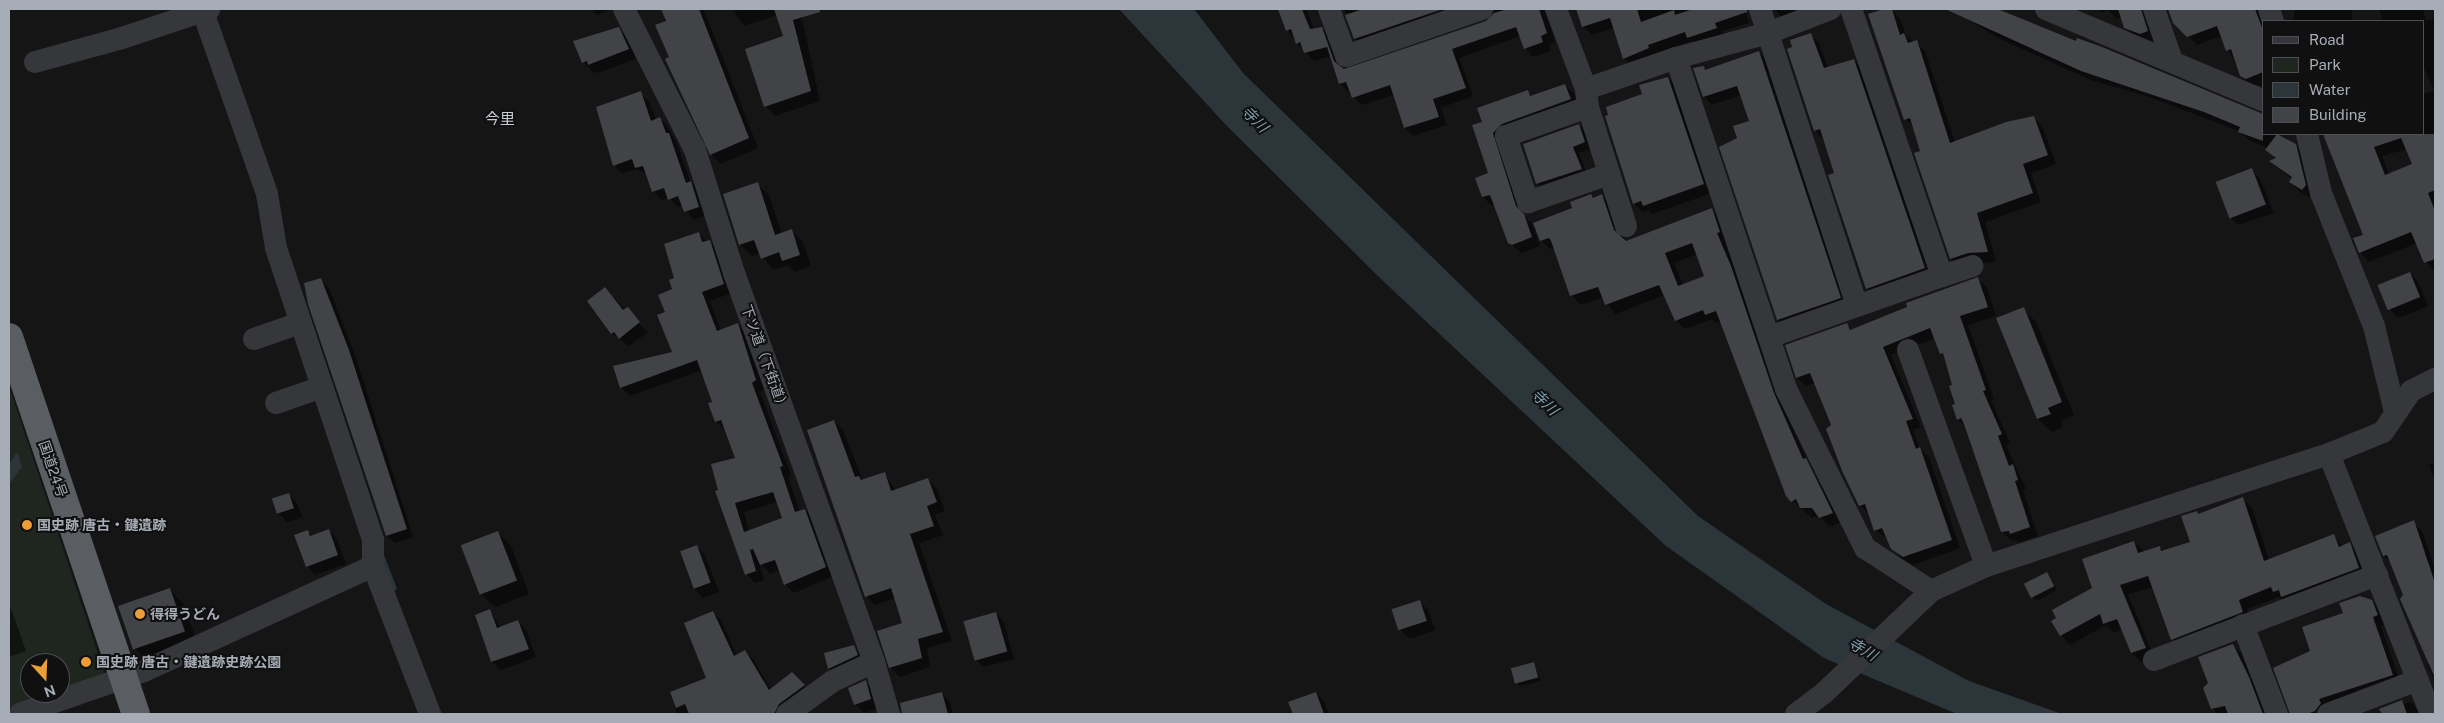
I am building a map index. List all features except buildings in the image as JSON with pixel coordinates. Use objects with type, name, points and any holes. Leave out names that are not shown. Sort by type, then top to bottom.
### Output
[{"type":"highway","name":"国道24号","points":[[9,337],[136,714]]},
{"type":"street","name":"下ツ道（下街道）","points":[[624,9],[695,150],[734,273],[874,662],[889,714]]},
{"type":"street","points":[[1329,9],[1346,56],[1482,9]]},
{"type":"street","points":[[1556,9],[1587,98],[1626,226]]},
{"type":"street","points":[[1760,9],[1857,305]]},
{"type":"street","points":[[1609,174],[1528,202],[1506,136],[1676,58],[1768,33],[1831,9]]},
{"type":"street","points":[[1851,9],[1942,276]]},
{"type":"street","points":[[2046,9],[2262,100]]},
{"type":"street","points":[[2154,9],[2172,62]]},
{"type":"street","points":[[35,62],[122,38],[205,10],[267,194],[276,248],[373,540],[373,566],[430,714]]},
{"type":"street","points":[[1676,58],[1786,389],[1865,548],[1931,591]]},
{"type":"street","points":[[2307,135],[2321,193],[2374,326],[2395,412]]},
{"type":"street","points":[[1769,337],[1972,266]]},
{"type":"street","points":[[254,340],[300,323]]},
{"type":"street","points":[[1908,350],[1986,566]]},
{"type":"street","points":[[1796,714],[1824,693],[1931,591],[1986,566],[2329,454],[2383,432],[2411,391],[2435,379]]},
{"type":"street","points":[[276,404],[322,386]]},
{"type":"street","points":[[2329,454],[2431,714]]},
{"type":"street","points":[[20,714],[124,678],[373,566]]},
{"type":"street","points":[[2154,660],[2377,575]]},
{"type":"street","points":[[2243,625],[2277,714]]},
{"type":"street","points":[[787,714],[833,681],[874,662]]},
{"type":"street","points":[[2328,714],[2418,680]]},
{"type":"green space","points":[[9,386],[105,675],[70,688],[70,653],[20,653],[20,703],[32,703],[9,712]]},
{"type":"water","name":"寺川","points":[[1119,9],[1194,9],[1243,73],[1698,516],[1826,604],[1969,681],[2062,714],[1957,714],[1824,658],[1666,546],[1383,281],[1226,125]]},
{"type":"water","points":[[17,452],[22,467],[9,484],[9,464]]},
{"type":"waterway","points":[[382,557],[394,588]]},
{"type":"place","name":"国史跡 唐古・鍵遺跡","points":[[27,525]]},
{"type":"place","name":"得得うどん","points":[[140,614]]},
{"type":"place","name":"国史跡 唐古・鍵遺跡史跡公園","points":[[86,662]]},
{"type":"district","name":"今里","points":[[500,119]]}]
